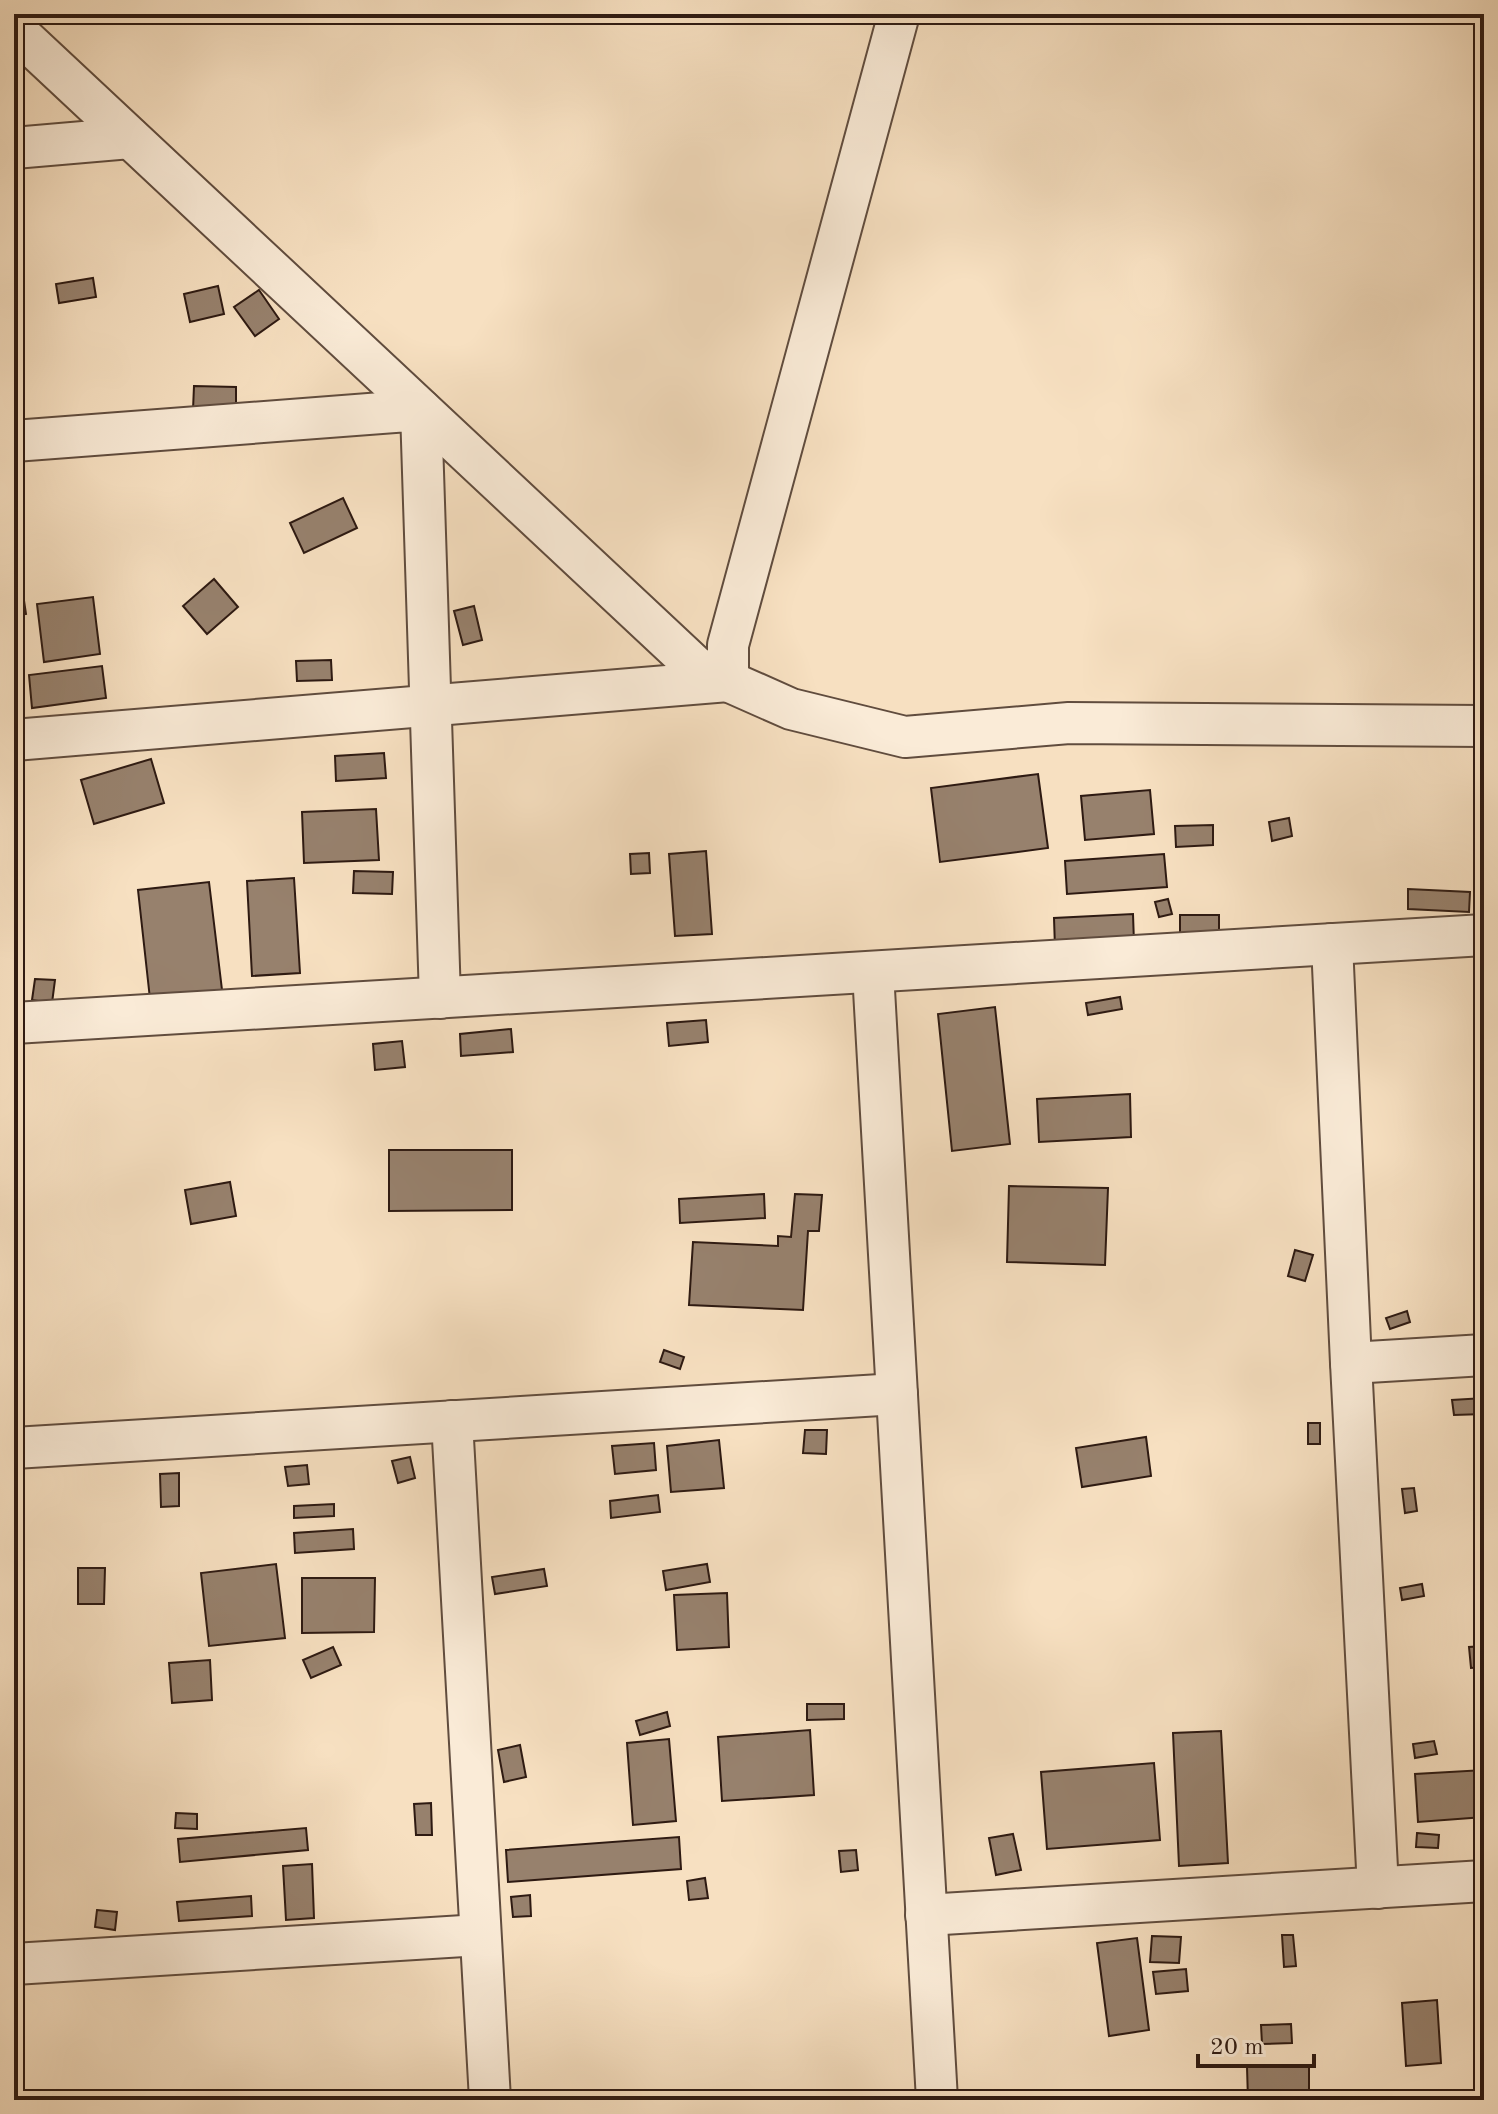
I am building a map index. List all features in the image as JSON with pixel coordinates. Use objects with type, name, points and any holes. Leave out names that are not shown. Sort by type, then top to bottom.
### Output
[{"type":"street","points":[[728,681],[728,645],[899,14]]},
{"type":"street","points":[[14,29],[696,667],[791,709],[905,737],[1069,723],[1484,726]]},
{"type":"street","points":[[14,148],[130,138]]},
{"type":"street","points":[[14,441],[421,410]]},
{"type":"street","points":[[421,410],[440,998]]},
{"type":"street","points":[[14,740],[728,681]]},
{"type":"street","points":[[14,1023],[1484,935]]},
{"type":"street","points":[[1332,944],[1378,1888]]},
{"type":"street","points":[[873,972],[937,2100]]},
{"type":"street","points":[[1351,1363],[1484,1355]]},
{"type":"street","points":[[14,1448],[897,1394]]},
{"type":"street","points":[[452,1421],[490,2100]]},
{"type":"street","points":[[926,1915],[1484,1881]]},
{"type":"street","points":[[14,1964],[480,1935]]},
{"type":"building","points":[[93,278],[96,297],[59,303],[56,284]]},
{"type":"building","points":[[218,286],[224,314],[190,322],[184,294]]},
{"type":"building","points":[[259,290],[279,319],[255,336],[234,307]]},
{"type":"building","points":[[194,386],[236,387],[236,411],[193,410]]},
{"type":"building","points":[[343,498],[357,528],[304,553],[290,523]]},
{"type":"building","points":[[214,579],[238,607],[207,634],[183,606]]},
{"type":"building","points":[[23,594],[26,614],[14,616],[14,595]]},
{"type":"building","points":[[93,597],[100,654],[44,662],[37,604]]},
{"type":"building","points":[[474,606],[482,640],[463,645],[454,611]]},
{"type":"building","points":[[331,660],[332,680],[297,681],[296,661]]},
{"type":"building","points":[[102,666],[106,698],[32,708],[29,675]]},
{"type":"building","points":[[384,753],[386,778],[336,781],[335,756]]},
{"type":"building","points":[[151,759],[164,803],[94,824],[81,780]]},
{"type":"building","points":[[1038,774],[1048,848],[940,862],[931,788]]},
{"type":"building","points":[[1150,790],[1154,834],[1085,840],[1081,796]]},
{"type":"building","points":[[376,809],[379,860],[304,863],[302,812]]},
{"type":"building","points":[[1289,818],[1292,836],[1272,841],[1269,822]]},
{"type":"building","points":[[1213,825],[1213,845],[1176,847],[1175,826]]},
{"type":"building","points":[[706,851],[712,934],[675,936],[669,854]]},
{"type":"building","points":[[649,853],[650,873],[631,874],[630,854]]},
{"type":"building","points":[[1164,854],[1167,887],[1067,894],[1065,861]]},
{"type":"building","points":[[354,871],[393,872],[392,894],[353,893]]},
{"type":"building","points":[[294,878],[300,973],[252,976],[247,881]]},
{"type":"building","points":[[209,882],[222,990],[150,999],[138,890]]},
{"type":"building","points":[[1408,889],[1470,892],[1469,912],[1408,909]]},
{"type":"building","points":[[1168,899],[1172,914],[1159,917],[1155,902]]},
{"type":"building","points":[[1133,914],[1134,943],[1055,948],[1054,918]]},
{"type":"building","points":[[1180,915],[1219,915],[1219,936],[1180,936]]},
{"type":"building","points":[[35,979],[55,980],[52,1003],[32,1000]]},
{"type":"building","points":[[1120,997],[1122,1009],[1088,1015],[1086,1003]]},
{"type":"building","points":[[995,1007],[1010,1144],[952,1151],[938,1014]]},
{"type":"building","points":[[706,1020],[708,1042],[669,1046],[667,1023]]},
{"type":"building","points":[[511,1029],[513,1052],[461,1056],[460,1034]]},
{"type":"building","points":[[402,1041],[405,1067],[375,1070],[373,1044]]},
{"type":"building","points":[[1130,1094],[1131,1137],[1039,1142],[1037,1099]]},
{"type":"building","points":[[389,1150],[512,1150],[512,1210],[389,1211]]},
{"type":"building","points":[[230,1182],[236,1216],[191,1224],[185,1190]]},
{"type":"building","points":[[1009,1186],[1108,1188],[1105,1265],[1007,1262]]},
{"type":"building","points":[[764,1194],[765,1218],[680,1223],[679,1199]]},
{"type":"building","points":[[795,1194],[822,1195],[819,1231],[808,1231],[803,1310],[689,1305],[693,1242],[778,1246],[778,1236],[791,1237]]},
{"type":"building","points":[[1295,1250],[1313,1255],[1305,1281],[1288,1276]]},
{"type":"building","points":[[1407,1311],[1410,1322],[1390,1329],[1386,1318]]},
{"type":"building","points":[[664,1350],[684,1357],[680,1369],[660,1362]]},
{"type":"building","points":[[1484,1398],[1484,1414],[1454,1415],[1452,1400]]},
{"type":"building","points":[[1308,1423],[1320,1423],[1320,1444],[1308,1444]]},
{"type":"building","points":[[805,1430],[827,1430],[826,1454],[803,1453]]},
{"type":"building","points":[[1146,1437],[1151,1476],[1082,1487],[1076,1448]]},
{"type":"building","points":[[719,1440],[724,1488],[671,1492],[667,1446]]},
{"type":"building","points":[[654,1443],[656,1470],[615,1474],[612,1446]]},
{"type":"building","points":[[410,1457],[415,1478],[398,1483],[392,1461]]},
{"type":"building","points":[[307,1465],[309,1484],[288,1486],[285,1467]]},
{"type":"building","points":[[179,1473],[179,1506],[161,1507],[160,1474]]},
{"type":"building","points":[[1414,1488],[1417,1511],[1405,1513],[1402,1489]]},
{"type":"building","points":[[658,1495],[660,1512],[611,1518],[610,1501]]},
{"type":"building","points":[[334,1504],[334,1516],[294,1518],[294,1506]]},
{"type":"building","points":[[353,1529],[354,1549],[295,1553],[294,1533]]},
{"type":"building","points":[[276,1564],[285,1638],[209,1646],[201,1573]]},
{"type":"building","points":[[707,1564],[710,1582],[666,1590],[663,1571]]},
{"type":"building","points":[[78,1568],[105,1568],[104,1604],[78,1604]]},
{"type":"building","points":[[544,1569],[547,1586],[495,1594],[492,1577]]},
{"type":"building","points":[[302,1578],[375,1578],[374,1632],[302,1633]]},
{"type":"building","points":[[1422,1584],[1424,1596],[1402,1600],[1400,1588]]},
{"type":"building","points":[[727,1593],[729,1647],[677,1650],[674,1595]]},
{"type":"building","points":[[1484,1646],[1484,1667],[1471,1668],[1469,1647]]},
{"type":"building","points":[[333,1647],[341,1665],[311,1678],[303,1660]]},
{"type":"building","points":[[210,1660],[212,1700],[172,1703],[169,1663]]},
{"type":"building","points":[[807,1704],[844,1704],[844,1719],[807,1720]]},
{"type":"building","points":[[667,1712],[670,1726],[640,1735],[636,1721]]},
{"type":"building","points":[[810,1730],[814,1795],[722,1801],[718,1737]]},
{"type":"building","points":[[1221,1731],[1228,1863],[1179,1866],[1173,1733]]},
{"type":"building","points":[[669,1739],[676,1821],[633,1825],[627,1743]]},
{"type":"building","points":[[1434,1741],[1437,1754],[1415,1758],[1413,1744]]},
{"type":"building","points":[[520,1745],[526,1777],[504,1782],[498,1750]]},
{"type":"building","points":[[1154,1763],[1160,1840],[1047,1849],[1041,1772]]},
{"type":"building","points":[[1484,1770],[1484,1817],[1418,1822],[1415,1774]]},
{"type":"building","points":[[431,1803],[432,1835],[416,1835],[414,1804]]},
{"type":"building","points":[[176,1813],[197,1814],[197,1829],[175,1828]]},
{"type":"building","points":[[306,1828],[308,1850],[180,1862],[178,1839]]},
{"type":"building","points":[[1417,1833],[1439,1835],[1438,1848],[1416,1847]]},
{"type":"building","points":[[1013,1834],[1021,1870],[996,1875],[989,1838]]},
{"type":"building","points":[[679,1837],[681,1869],[508,1882],[506,1850]]},
{"type":"building","points":[[856,1850],[858,1870],[841,1872],[839,1851]]},
{"type":"building","points":[[312,1864],[314,1918],[286,1920],[283,1866]]},
{"type":"building","points":[[705,1878],[708,1898],[689,1900],[687,1881]]},
{"type":"building","points":[[530,1895],[531,1916],[513,1917],[511,1897]]},
{"type":"building","points":[[251,1896],[252,1916],[179,1921],[177,1902]]},
{"type":"building","points":[[97,1910],[117,1912],[115,1930],[95,1927]]},
{"type":"building","points":[[1282,1935],[1293,1935],[1296,1966],[1284,1967]]},
{"type":"building","points":[[1152,1936],[1181,1937],[1179,1963],[1150,1962]]},
{"type":"building","points":[[1137,1938],[1149,2030],[1109,2036],[1097,1943]]},
{"type":"building","points":[[1186,1969],[1188,1991],[1156,1994],[1153,1972]]},
{"type":"building","points":[[1437,2000],[1441,2063],[1406,2066],[1402,2003]]},
{"type":"building","points":[[1291,2024],[1292,2043],[1262,2044],[1261,2025]]},
{"type":"building","points":[[1309,2066],[1309,2100],[1248,2100],[1247,2067]]},
{"type":"building","points":[[1166,2093],[1166,2100],[1139,2100],[1139,2094]]}]
